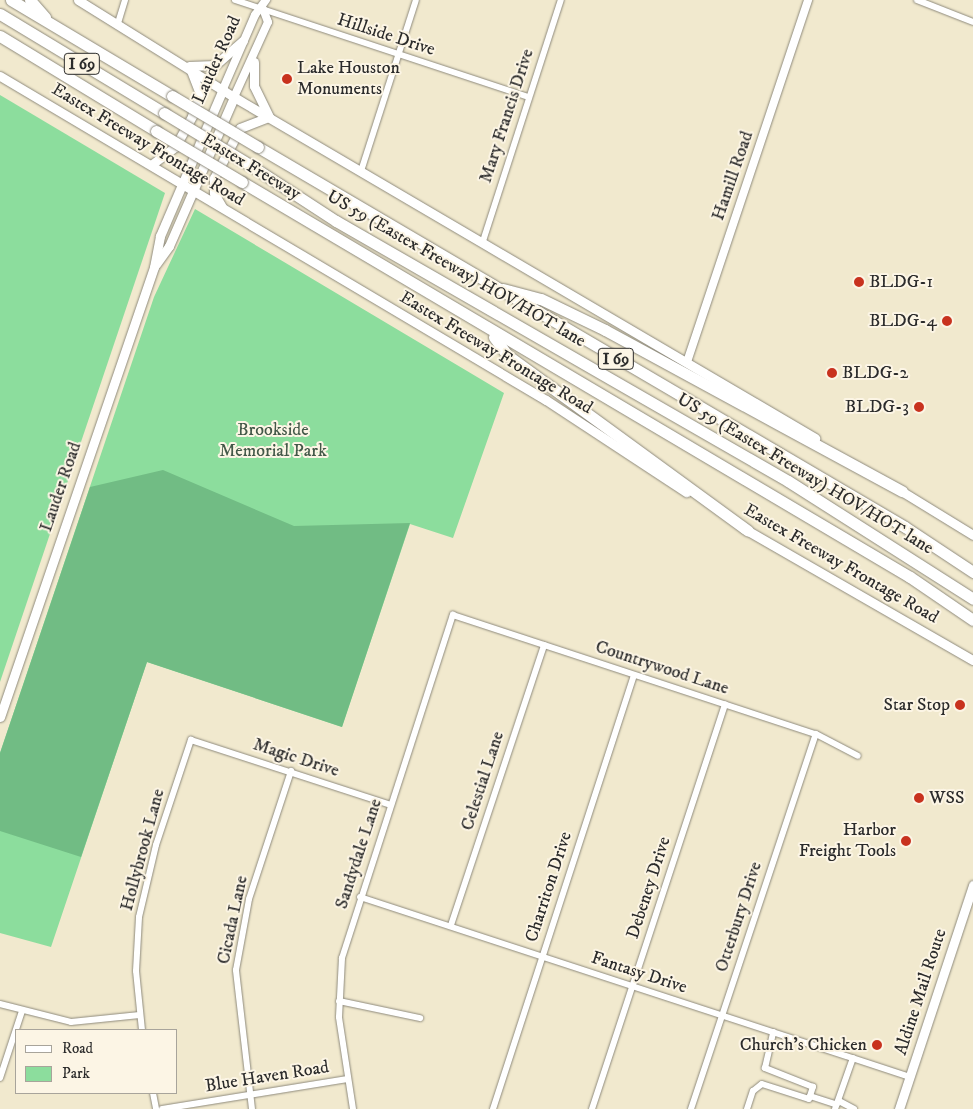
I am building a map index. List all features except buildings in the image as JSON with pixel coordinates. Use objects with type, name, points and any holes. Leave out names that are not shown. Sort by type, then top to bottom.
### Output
[{"type":"highway","name":"Eastex Freeway","points":[[11,0],[489,286],[905,527],[973,572]]},
{"type":"highway","points":[[30,0],[53,26]]},
{"type":"highway","name":"US 59 (Eastex Freeway) HOV/HOT lane","points":[[0,14],[250,165],[336,221],[788,481],[973,599]]},
{"type":"highway","name":"Eastex Freeway","points":[[0,36],[490,331],[910,577],[973,620]]},
{"type":"highway","points":[[0,44],[38,58]]},
{"type":"highway","points":[[489,286],[541,299],[606,330],[902,491]]},
{"type":"highway","points":[[490,331],[507,355],[748,531]]},
{"type":"main road","points":[[78,0],[188,66],[234,97],[362,168],[973,535]]},
{"type":"main road","points":[[188,66],[215,65],[244,41]]},
{"type":"main road","points":[[254,62],[256,92],[269,117]]},
{"type":"main road","points":[[151,165],[175,147],[192,116],[200,94],[188,66]]},
{"type":"main road","name":"Eastex Freeway Frontage Road","points":[[0,76],[546,400],[748,531],[973,660]]},
{"type":"main road","name":"Lauder Road","points":[[0,717],[154,267],[160,236],[180,183],[223,89]]},
{"type":"main road","name":"Lauder Road","points":[[154,267],[169,246],[190,189],[234,97]]},
{"type":"main road","points":[[223,208],[214,193],[214,178],[240,128],[269,117]]},
{"type":"main road","name":"Aldine Mail Route","points":[[899,1109],[973,885]]},
{"type":"street","points":[[118,23],[125,0]]},
{"type":"street","name":"Hillside Drive","points":[[235,0],[528,97]]},
{"type":"street","name":"Lauder Road","points":[[234,97],[254,62],[268,22],[263,10],[266,0]]},
{"type":"street","points":[[362,168],[416,0]]},
{"type":"street","name":"Mary Francis Drive","points":[[483,240],[561,0]]},
{"type":"street","name":"Hamill Road","points":[[687,362],[808,0]]},
{"type":"street","points":[[918,0],[973,22]]},
{"type":"street","name":"Lauder Road","points":[[223,89],[254,15],[263,10]]},
{"type":"street","name":"Countrywood Lane","points":[[453,615],[816,734],[858,756]]},
{"type":"street","name":"Sandydale Lane","points":[[353,1109],[339,1001],[342,958],[360,897],[453,615]]},
{"type":"street","name":"Celestial Lane","points":[[451,925],[544,645]]},
{"type":"street","name":"Charriton Drive","points":[[493,1109],[634,675]]},
{"type":"street","name":"Debeney Drive","points":[[592,1109],[725,704]]},
{"type":"street","name":"Otterbury Drive","points":[[691,1109],[816,734]]},
{"type":"street","name":"Magic Drive","points":[[191,740],[391,805]]},
{"type":"street","name":"Hollybrook Lane","points":[[142,1029],[136,971],[144,889],[191,740]]},
{"type":"street","name":"Cicada Lane","points":[[252,1109],[236,970],[249,899],[291,771]]},
{"type":"street","name":"Fantasy Drive","points":[[360,897],[451,925],[542,957],[910,1077]]},
{"type":"street","points":[[339,1001],[420,1018]]},
{"type":"street","points":[[0,1004],[50,1020],[92,1023],[140,1015]]},
{"type":"street","points":[[16,1029],[22,1011]]},
{"type":"street","points":[[0,1078],[15,1032]]},
{"type":"street","points":[[773,1032],[764,1062],[769,1072],[813,1087],[810,1096]]},
{"type":"street","points":[[837,1105],[853,1058]]},
{"type":"street","points":[[765,1084],[769,1072]]},
{"type":"street","name":"Blue Haven Road","points":[[162,1109],[348,1079]]},
{"type":"street","points":[[747,1109],[755,1088],[765,1084],[854,1109]]},
{"type":"street","points":[[153,1094],[156,1109]]},
{"type":"green space","points":[[0,95],[165,193],[0,682]]},
{"type":"green space","name":"Brookside Memorial Park","points":[[195,209],[504,393],[453,538],[410,524],[342,727],[147,662],[51,947],[0,933],[0,753],[154,297]]},
{"type":"green space","points":[[163,470],[294,526],[410,523],[342,727],[147,662],[81,857],[0,831],[0,753],[90,487]]},
{"type":"place","name":"Lake Houston Monuments","points":[[287,79]]},
{"type":"place","name":"BLDG-1","points":[[859,282]]},
{"type":"place","name":"BLDG-4","points":[[947,321]]},
{"type":"place","name":"BLDG-2","points":[[832,373]]},
{"type":"place","name":"BLDG-3","points":[[919,407]]},
{"type":"place","name":"Star Stop","points":[[960,705]]},
{"type":"place","name":"WSS","points":[[919,798]]},
{"type":"place","name":"Harbor Freight Tools","points":[[906,841]]},
{"type":"place","name":"Church's Chicken","points":[[877,1045]]}]
